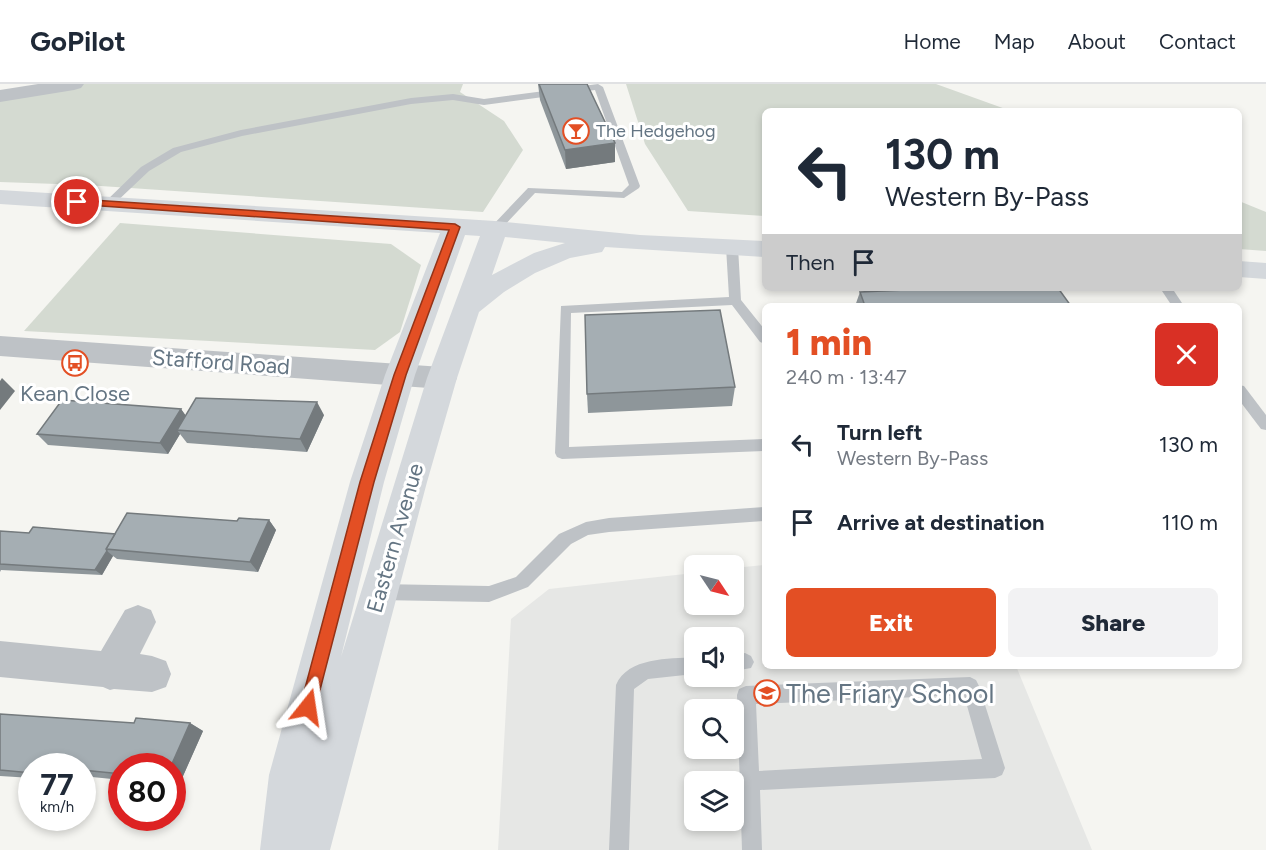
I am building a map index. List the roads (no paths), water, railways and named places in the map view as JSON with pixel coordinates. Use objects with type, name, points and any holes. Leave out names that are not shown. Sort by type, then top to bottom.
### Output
[{"type":"highway","points":[[0,198],[495,229],[640,243],[762,249]]},
{"type":"highway","name":"Eastern Avenue","points":[[283,850],[291,775],[367,482],[400,375],[455,227]]},
{"type":"highway","name":"Eastern Avenue","points":[[307,850],[410,482],[442,378],[495,229]]},
{"type":"highway","points":[[468,307],[480,295],[508,276],[553,257],[587,246],[640,243]]},
{"type":"highway","points":[[1242,269],[1266,271]]},
{"type":"street","points":[[0,96],[74,84]]},
{"type":"street","name":"Stafford Road","points":[[0,346],[442,378]]},
{"type":"street","points":[[110,672],[138,622]]},
{"type":"street","points":[[0,659],[152,675]]},
{"type":"lane","points":[[108,204],[145,168],[177,150],[241,133],[411,101],[453,97],[484,102],[598,87],[634,186],[624,195],[532,190],[495,229]]},
{"type":"lane","points":[[732,247],[735,301],[762,335]]},
{"type":"lane","points":[[735,301],[565,309],[562,453],[762,445]]},
{"type":"lane","points":[[1242,394],[1266,425]]},
{"type":"lane","points":[[379,592],[489,594],[522,582],[565,539],[586,529],[609,525],[762,514]]},
{"type":"lane","points":[[619,850],[625,685],[633,675],[647,670],[684,667]]},
{"type":"lane","points":[[749,781],[995,768],[970,686],[746,695],[749,781],[752,850]]},
{"type":"place","name":"The Hedgehog","points":[[576,131]]},
{"type":"place","name":"Kean Close","points":[[75,363]]},
{"type":"place","name":"The Friary School","points":[[767,693]]}]
